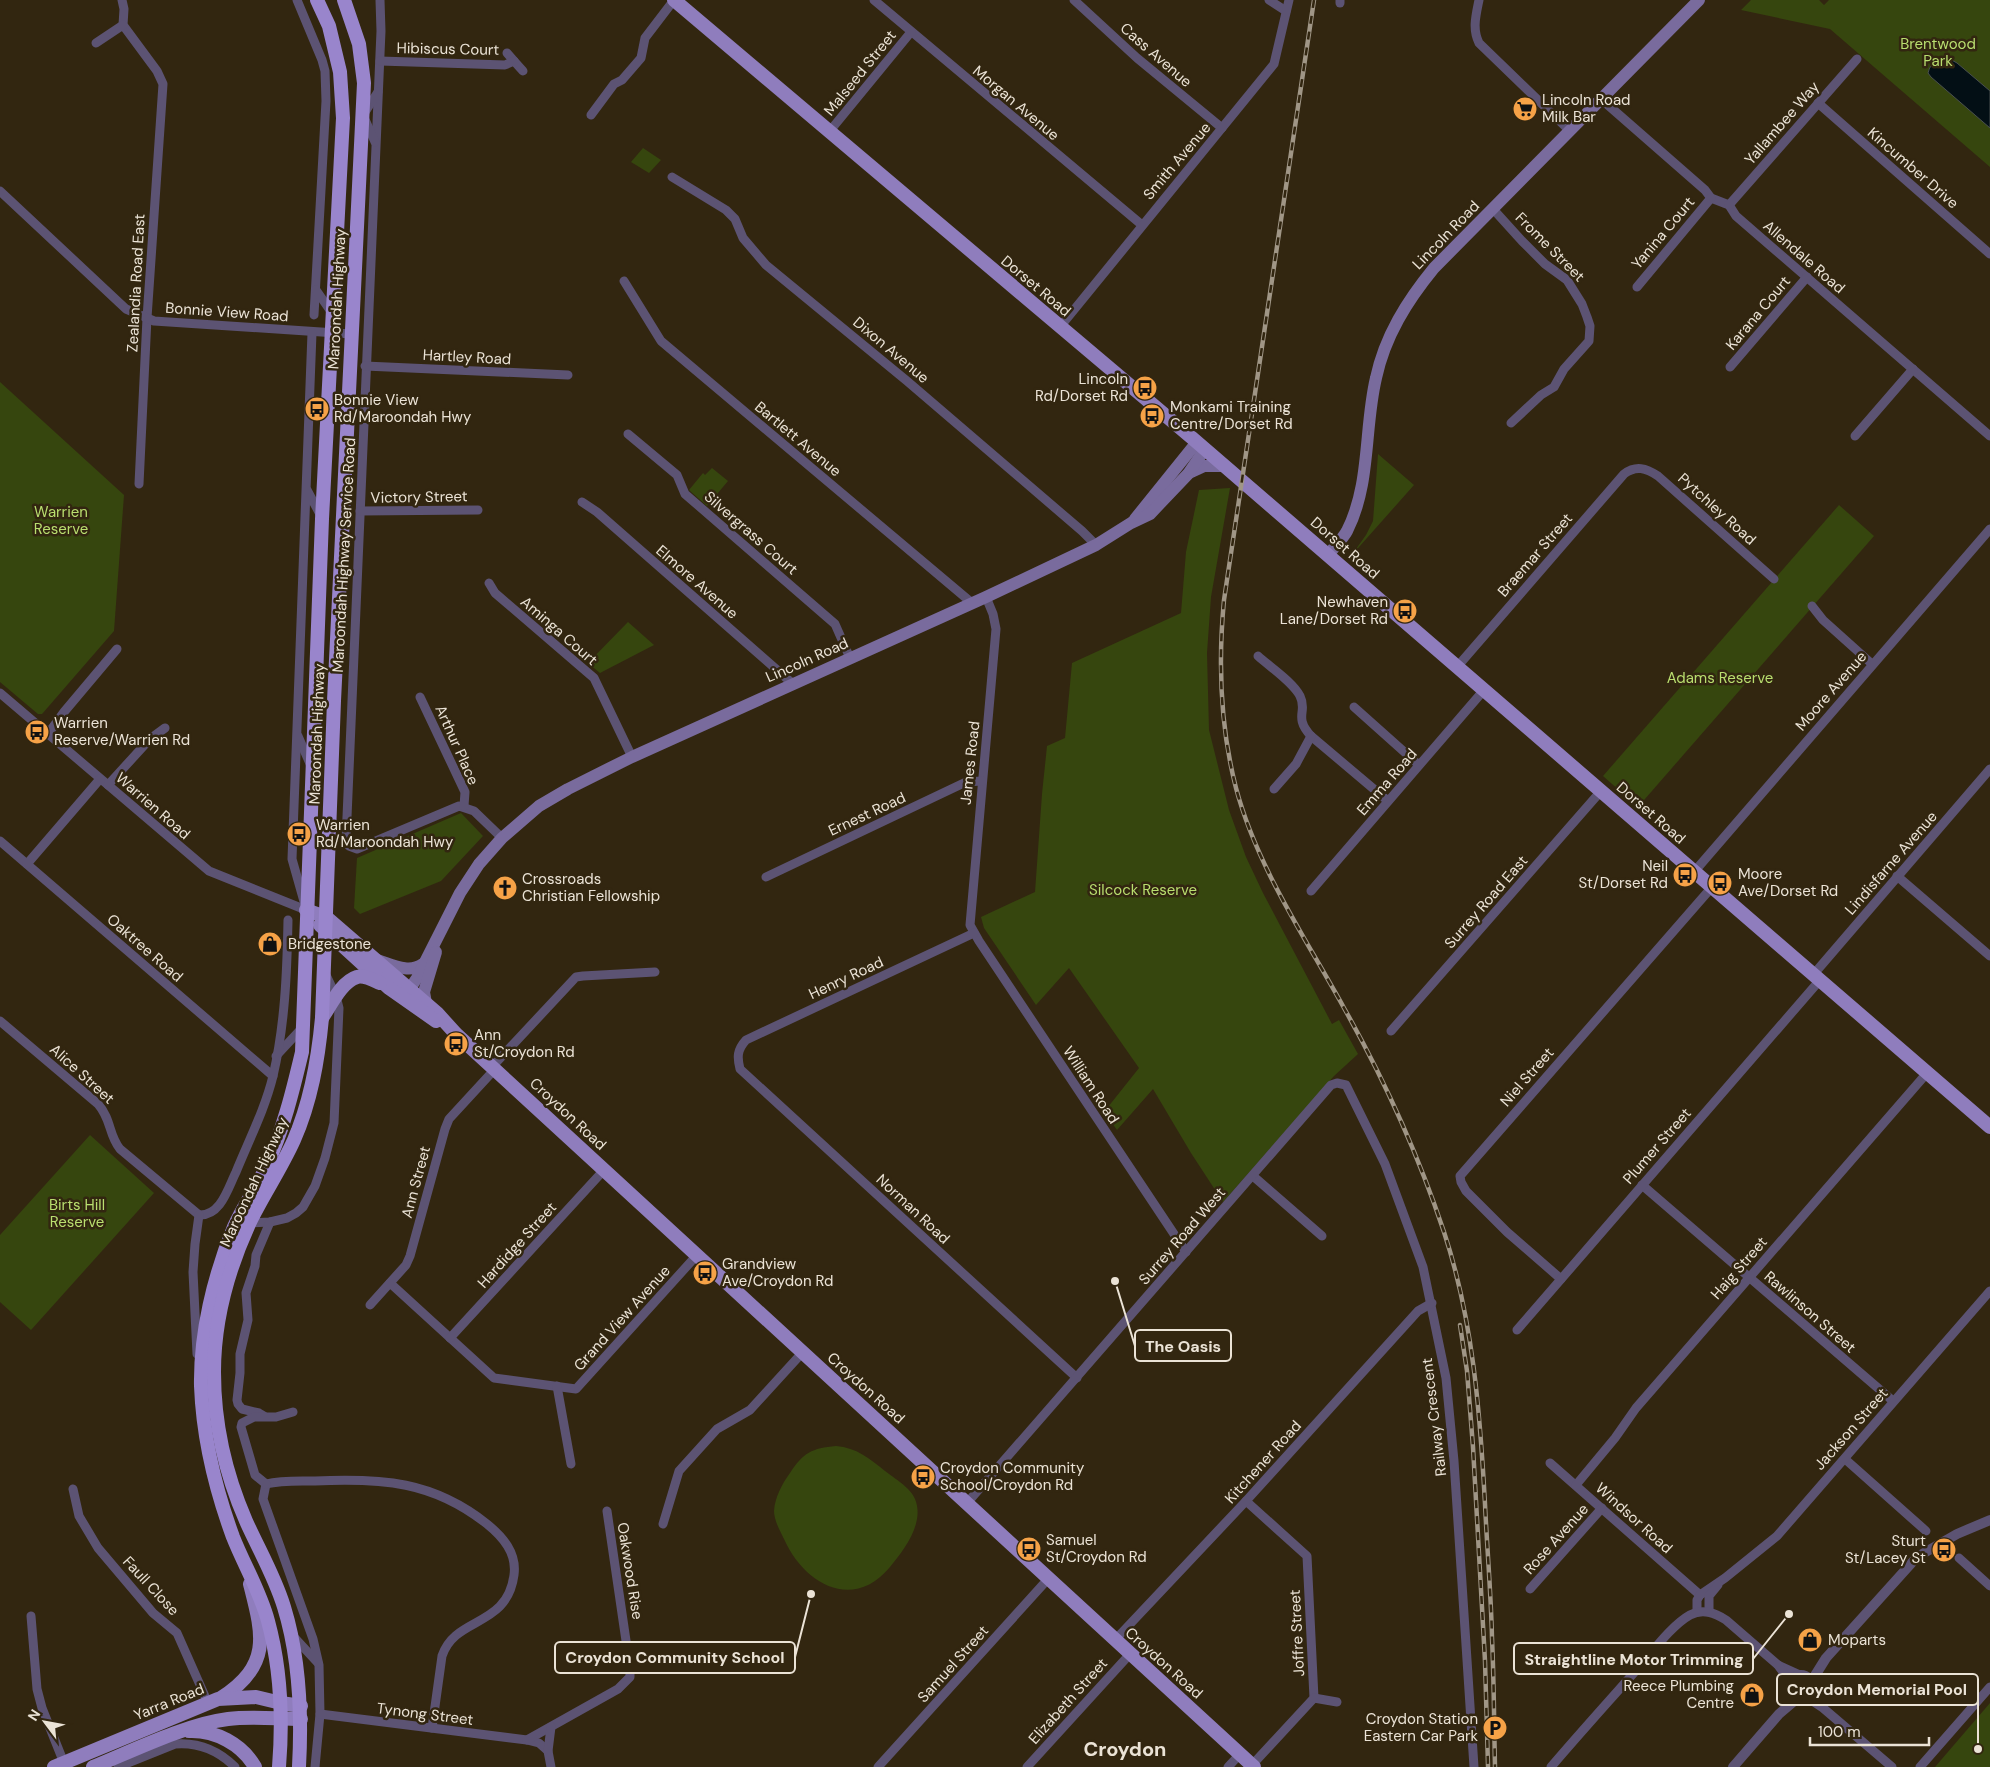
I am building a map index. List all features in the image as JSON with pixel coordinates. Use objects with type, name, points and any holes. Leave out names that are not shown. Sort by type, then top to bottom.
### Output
[{"type":"highway","name":"Maroondah Highway","points":[[278,1767],[281,1703],[268,1620],[243,1557],[233,1538],[214,1480],[204,1427],[201,1384],[205,1327],[216,1284],[234,1226],[267,1166],[286,1112],[302,1052],[322,519],[343,118],[340,72],[329,26],[317,0]]},
{"type":"highway","name":"Maroondah Highway","points":[[299,1767],[301,1712],[291,1634],[275,1581],[246,1522],[231,1484],[221,1448],[215,1406],[214,1370],[222,1302],[229,1275],[250,1223],[294,1141],[309,1100],[318,1059],[322,1018],[334,701],[364,83],[359,44],[344,0]]},
{"type":"main road","name":"Dorset Road","points":[[674,0],[1226,467],[1990,1127]]},
{"type":"main road","name":"Lincoln Road","points":[[1328,555],[1345,533],[1356,508],[1363,476],[1376,379],[1391,333],[1420,285],[1434,268],[1699,0]]},
{"type":"main road","name":"Lincoln Road","points":[[1131,523],[1201,446]]},
{"type":"main road","name":"Lincoln Road","points":[[407,994],[449,914],[479,864],[502,838],[539,806],[632,757],[986,597],[1096,545],[1131,523],[1150,514],[1188,474],[1201,446]]},
{"type":"main road","points":[[1188,474],[1204,466],[1226,467]]},
{"type":"main road","name":"Croydon Road","points":[[306,910],[326,917],[377,960],[407,994],[456,1034],[1253,1766]]},
{"type":"main road","name":"Croydon Road","points":[[306,910],[326,931],[389,988],[426,1003],[456,1034]]},
{"type":"main road","name":"Lincoln Road","points":[[426,1003],[424,992],[449,914]]},
{"type":"main road","points":[[377,960],[406,969],[417,968],[424,964]]},
{"type":"main road","points":[[322,1018],[346,984],[358,976],[366,977],[389,988]]},
{"type":"main road","points":[[228,1719],[227,1710],[213,1701],[237,1688],[249,1675],[258,1657],[261,1640],[260,1623],[243,1557]]},
{"type":"main road","name":"Yarra Road","points":[[59,1765],[213,1701],[256,1696],[281,1703],[301,1712]]},
{"type":"main road","points":[[93,1767],[127,1758],[181,1732],[228,1719],[281,1719],[301,1712]]},
{"type":"main road","points":[[181,1732],[201,1732],[222,1737],[238,1747],[255,1767]]},
{"type":"main road","points":[[119,1740],[127,1758]]},
{"type":"street","points":[[96,43],[123,25],[124,9],[122,0]]},
{"type":"street","points":[[296,0],[319,51],[325,71],[326,101],[314,315]]},
{"type":"street","name":"Maroondah Highway Service Road","points":[[380,0],[379,91],[365,366],[346,840],[349,846],[357,849],[450,808],[464,806]]},
{"type":"street","points":[[591,114],[614,84],[622,80],[641,58],[645,38],[674,0]]},
{"type":"street","name":"Morgan Avenue","points":[[874,0],[1142,225]]},
{"type":"street","points":[[1268,0],[1286,11]]},
{"type":"street","name":"Smith Avenue","points":[[1060,326],[1274,64],[1289,0]]},
{"type":"street","points":[[1479,0],[1475,33],[1480,43],[1570,131]]},
{"type":"street","name":"Cass Avenue","points":[[1077,1],[1137,58],[1222,128]]},
{"type":"street","name":"Zealandia Road East","points":[[123,25],[157,72],[162,84],[147,318],[139,484]]},
{"type":"street","name":"Malseed Street","points":[[829,132],[912,32]]},
{"type":"street","name":"Hibiscus Court","points":[[507,52],[522,71]]},
{"type":"street","name":"Yallambee Way","points":[[1729,205],[1856,59]]},
{"type":"street","name":"Hibiscus Court","points":[[380,61],[505,64],[514,61]]},
{"type":"street","points":[[376,144],[363,115],[379,91]]},
{"type":"street","name":"Allendale Road","points":[[1601,99],[1711,198],[1729,205],[1736,216],[1990,436]]},
{"type":"street","name":"Kincumber Drive","points":[[1818,103],[1990,254]]},
{"type":"street","name":"Dixon Avenue","points":[[672,177],[726,210],[735,219],[743,238],[766,264],[907,381],[1096,545]]},
{"type":"street","name":"Bonnie View Road","points":[[0,191],[126,309],[154,321],[351,334]]},
{"type":"street","name":"Yanina Court","points":[[1637,287],[1711,198]]},
{"type":"street","name":"Frome Street","points":[[1493,208],[1545,264],[1567,280],[1582,304],[1590,326],[1589,341],[1564,369],[1554,387],[1541,395],[1511,424]]},
{"type":"street","name":"Karana Court","points":[[1730,367],[1806,277]]},
{"type":"street","name":"Bartlett Avenue","points":[[624,281],[661,341],[972,603]]},
{"type":"street","points":[[316,290],[332,313]]},
{"type":"street","name":"Maroondah Highway Service Road","points":[[306,910],[292,859],[312,332]]},
{"type":"street","name":"Hartley Road","points":[[365,366],[568,375]]},
{"type":"street","points":[[1855,436],[1913,369]]},
{"type":"street","name":"Silvergrass Court","points":[[628,434],[677,475],[685,494],[834,624],[850,658]]},
{"type":"street","name":"Braemar Street","points":[[1457,667],[1624,474],[1633,468],[1638,468]]},
{"type":"street","name":"Pytchley Road","points":[[1638,468],[1645,468],[1658,476],[1774,579]]},
{"type":"street","name":"Maroondah Highway Service Road","points":[[307,489],[322,519]]},
{"type":"street","name":"Elmore Avenue","points":[[582,502],[596,512],[792,684]]},
{"type":"street","name":"Victory Street","points":[[360,511],[478,510]]},
{"type":"street","name":"Moore Avenue","points":[[1694,872],[1990,528]]},
{"type":"street","name":"Aminga Court","points":[[489,583],[495,593],[594,678],[632,757]]},
{"type":"street","name":"James Road","points":[[974,933],[970,925],[970,915],[996,629],[993,614],[986,597]]},
{"type":"street","points":[[1812,606],[1823,620],[1872,664]]},
{"type":"street","points":[[48,734],[117,648]]},
{"type":"street","points":[[1258,656],[1297,692],[1302,703],[1300,717],[1302,724],[1311,736],[1388,801]]},
{"type":"street","name":"Emma Road","points":[[1310,891],[1484,690]]},
{"type":"street","name":"Warrien Road","points":[[0,693],[209,871],[306,910]]},
{"type":"street","name":"Arthur Place","points":[[420,697],[465,792],[464,806]]},
{"type":"street","points":[[334,701],[350,721]]},
{"type":"street","points":[[1354,707],[1419,765]]},
{"type":"street","points":[[108,786],[150,739],[165,728]]},
{"type":"street","name":"Maroondah Highway Service Road","points":[[296,732],[312,768]]},
{"type":"street","points":[[1274,789],[1296,764],[1311,736]]},
{"type":"street","name":"Lindisfarne Avenue","points":[[1816,977],[1897,876],[1990,769]]},
{"type":"street","points":[[27,864],[100,779]]},
{"type":"street","name":"Ernest Road","points":[[766,877],[966,782],[982,781]]},
{"type":"street","name":"Surrey Road East","points":[[1391,1031],[1601,791]]},
{"type":"street","points":[[464,806],[474,811],[502,838]]},
{"type":"street","name":"Oaktree Road","points":[[0,841],[273,1076]]},
{"type":"street","points":[[1897,876],[1990,956]]},
{"type":"street","name":"Niel Street","points":[[1561,1279],[1507,1232],[1466,1191],[1460,1176],[1712,887]]},
{"type":"street","points":[[201,1384],[197,1349],[194,1272],[199,1215],[207,1215],[216,1210],[223,1200],[253,1135],[273,1076],[280,1036],[286,980],[288,920]]},
{"type":"street","name":"Henry Road","points":[[737,1055],[740,1046],[746,1040],[974,933]]},
{"type":"street","name":"William Road","points":[[974,933],[1186,1252]]},
{"type":"street","points":[[250,1223],[270,1222],[287,1218],[303,1207],[315,1186],[325,1158],[334,1123],[339,1008],[336,996],[324,970]]},
{"type":"street","name":"Ann Street","points":[[370,1305],[406,1265],[410,1256],[444,1129],[450,1119],[493,1068],[576,978],[582,976],[656,972]]},
{"type":"street","name":"Plumer Street","points":[[1517,1330],[1642,1185],[1816,977]]},
{"type":"street","name":"Alice Street","points":[[0,1021],[98,1104],[109,1120],[115,1142],[120,1149],[199,1215]]},
{"type":"street","points":[[276,1056],[303,1026]]},
{"type":"street","name":"Norman Road","points":[[737,1055],[740,1069],[1078,1378]]},
{"type":"street","name":"Haig Street","points":[[1576,1485],[1615,1438],[1636,1408],[1927,1073]]},
{"type":"street","name":"Surrey Road West","points":[[967,1503],[1078,1378],[1331,1085],[1342,1083]]},
{"type":"street","name":"Railway Crescent","points":[[1342,1083],[1349,1088],[1385,1164],[1423,1267],[1432,1303],[1446,1378],[1454,1461],[1474,1767]]},
{"type":"street","name":"Hardidge Street","points":[[450,1338],[604,1170]]},
{"type":"street","points":[[1253,1176],[1322,1236]]},
{"type":"street","name":"Rawlinson Street","points":[[1642,1185],[1893,1401]]},
{"type":"street","points":[[264,1416],[242,1409],[238,1404],[240,1354],[248,1320],[246,1293],[255,1266],[256,1255],[270,1222]]},
{"type":"street","name":"Grand View Avenue","points":[[390,1283],[494,1378],[576,1390],[697,1255]]},
{"type":"street","name":"Jackson Street","points":[[1725,1578],[1777,1536],[1990,1291]]},
{"type":"street","name":"Kitchener Road","points":[[1115,1640],[1246,1500],[1418,1311],[1432,1303]]},
{"type":"street","points":[[663,1524],[678,1471],[717,1429],[750,1410],[802,1353]]},
{"type":"street","points":[[557,1386],[571,1464]]},
{"type":"street","points":[[293,1412],[276,1417],[248,1418],[242,1423],[241,1427],[255,1475],[266,1484],[356,1479],[412,1485],[462,1506],[494,1530],[507,1543],[514,1557],[514,1574],[511,1589],[505,1601],[486,1619],[461,1630],[445,1647],[442,1656],[432,1728]]},
{"type":"street","points":[[1845,1459],[1926,1531]]},
{"type":"street","name":"Windsor Road","points":[[1550,1463],[1700,1595]]},
{"type":"street","points":[[266,1484],[263,1499],[313,1640],[319,1665],[320,1714],[315,1767]]},
{"type":"street","name":"Faull Close","points":[[73,1489],[79,1516],[98,1548],[153,1613],[177,1633],[213,1701]]},
{"type":"street","name":"Joffre Street","points":[[1246,1500],[1306,1556],[1314,1698]]},
{"type":"street","name":"Rose Avenue","points":[[1530,1589],[1602,1508]]},
{"type":"street","name":"Oakwood Rise","points":[[551,1727],[618,1689],[630,1677],[607,1511]]},
{"type":"street","points":[[1806,1680],[1916,1556],[1957,1534],[1990,1520]]},
{"type":"street","points":[[1959,1558],[1990,1586]]},
{"type":"street","points":[[1697,1612],[1697,1600],[1700,1595],[1725,1578]]},
{"type":"street","points":[[1709,1612],[1709,1596],[1725,1578]]},
{"type":"street","name":"Samuel Street","points":[[878,1767],[1048,1579]]},
{"type":"street","points":[[1551,1767],[1662,1641],[1683,1620],[1697,1612],[1718,1614],[1778,1665],[1806,1680],[1823,1708]]},
{"type":"street","points":[[31,1616],[37,1689],[59,1765]]},
{"type":"street","points":[[291,1634],[319,1665]]},
{"type":"street","name":"Elizabeth Street","points":[[1027,1767],[1130,1654]]},
{"type":"street","points":[[1778,1665],[1796,1691],[1823,1708],[1892,1767]]},
{"type":"street","points":[[1733,1767],[1779,1714],[1796,1691],[1794,1678],[1806,1680]]},
{"type":"street","points":[[1796,1691],[1810,1692],[1806,1680]]},
{"type":"street","points":[[1920,1767],[1990,1687]]},
{"type":"street","points":[[1253,1766],[1314,1698],[1337,1702]]},
{"type":"street","name":"Tynong Street","points":[[320,1714],[527,1740],[539,1743],[548,1751]]},
{"type":"street","points":[[527,1740],[551,1727]]},
{"type":"street","points":[[550,1767],[548,1751],[551,1727]]},
{"type":"street","points":[[118,1767],[127,1758],[176,1744],[210,1748],[235,1767]]},
{"type":"street","points":[[1228,1767],[1240,1754]]},
{"type":"green space","name":"Brentwood Park","points":[[1751,0],[1819,0],[1824,5],[1829,0],[1990,0],[1990,167],[1830,29],[1741,10]]},
{"type":"green space","points":[[643,148],[661,160],[649,173],[631,162]]},
{"type":"green space","name":"Warrien Reserve","points":[[0,382],[124,495],[114,631],[42,714],[38,714],[0,682]]},
{"type":"green space","points":[[1378,454],[1414,485],[1351,556],[1366,535],[1373,521]]},
{"type":"green space","points":[[712,468],[728,481],[707,506],[689,490],[703,473],[705,475]]},
{"type":"green space","name":"Silcock Reserve","points":[[1230,488],[1211,597],[1207,653],[1209,730],[1229,810],[1246,857],[1332,1024],[1339,1020],[1358,1054],[1334,1076],[1223,1202],[1153,1089],[1117,1130],[1104,1112],[1139,1068],[1069,968],[1036,1005],[984,928],[981,917],[1035,892],[1047,746],[1065,738],[1072,663],[1181,613],[1186,552],[1199,490]]},
{"type":"green space","name":"Adams Reserve","points":[[1839,505],[1874,536],[1638,807],[1603,776]]},
{"type":"green space","points":[[628,622],[654,645],[600,673],[588,663]]},
{"type":"green space","points":[[461,813],[483,836],[441,881],[360,914],[354,908],[357,858]]},
{"type":"green space","name":"Birts Hill Reserve","points":[[90,1135],[154,1193],[31,1330],[0,1302],[0,1235]]},
{"type":"green space","points":[[836,1446],[862,1454],[874,1462],[906,1487],[913,1495],[917,1508],[917,1517],[912,1536],[890,1567],[876,1581],[861,1588],[845,1590],[831,1587],[817,1580],[804,1569],[784,1539],[774,1514],[777,1496],[787,1477],[799,1461],[814,1450]]},
{"type":"green space","points":[[1990,1703],[1990,1767],[1935,1767]]},
{"type":"shaded area","points":[[1948,58],[1957,63],[1990,91],[1990,128],[1928,73],[1935,62]]},
{"type":"railway","points":[[1314,0],[1224,600],[1221,647],[1224,718],[1236,788],[1256,846],[1283,901],[1359,1035],[1386,1090],[1423,1174],[1454,1265],[1474,1366],[1481,1435],[1491,1604],[1495,1767]]},
{"type":"railway","points":[[1460,1325],[1467,1371],[1473,1447],[1485,1661],[1488,1766]]},
{"type":"place","name":"Lincoln Road Milk Bar","points":[[1525,109]]},
{"type":"place","name":"Lincoln Rd/Dorset Rd","points":[[1145,388]]},
{"type":"place","name":"Bonnie View Rd/Maroondah Hwy","points":[[317,409]]},
{"type":"place","name":"Monkami Training Centre/Dorset Rd","points":[[1152,416]]},
{"type":"place","name":"Newhaven Lane/Dorset Rd","points":[[1405,611]]},
{"type":"place","name":"Warrien Reserve/Warrien Rd","points":[[37,732]]},
{"type":"place","name":"Warrien Rd/Maroondah Hwy","points":[[299,834]]},
{"type":"place","name":"Neil St/Dorset Rd","points":[[1685,875]]},
{"type":"place","name":"Moore Ave/Dorset Rd","points":[[1720,883]]},
{"type":"place","name":"Crossroads Christian Fellowship","points":[[505,888]]},
{"type":"place","name":"Bridgestone","points":[[270,944]]},
{"type":"place","name":"Ann St/Croydon Rd","points":[[456,1044]]},
{"type":"place","name":"Grandview Ave/Croydon Rd","points":[[705,1273]]},
{"type":"place","name":"The Oasis","points":[[1115,1281]]},
{"type":"place","name":"Croydon Community School/Croydon Rd","points":[[923,1477]]},
{"type":"place","name":"Samuel St/Croydon Rd","points":[[1029,1549]]},
{"type":"place","name":"Sturt St/Lacey St","points":[[1944,1550]]},
{"type":"place","name":"Croydon Community School","points":[[811,1594]]},
{"type":"place","name":"Straightline Motor Trimming","points":[[1789,1614]]},
{"type":"place","name":"Moparts","points":[[1810,1640]]},
{"type":"place","name":"Reece Plumbing Centre","points":[[1752,1695]]},
{"type":"place","name":"Croydon Station Eastern Car Park","points":[[1495,1728]]},
{"type":"place","name":"Croydon Memorial Pool","points":[[1978,1749]]},
{"type":"district","name":"Croydon","points":[[1125,1749]]}]
